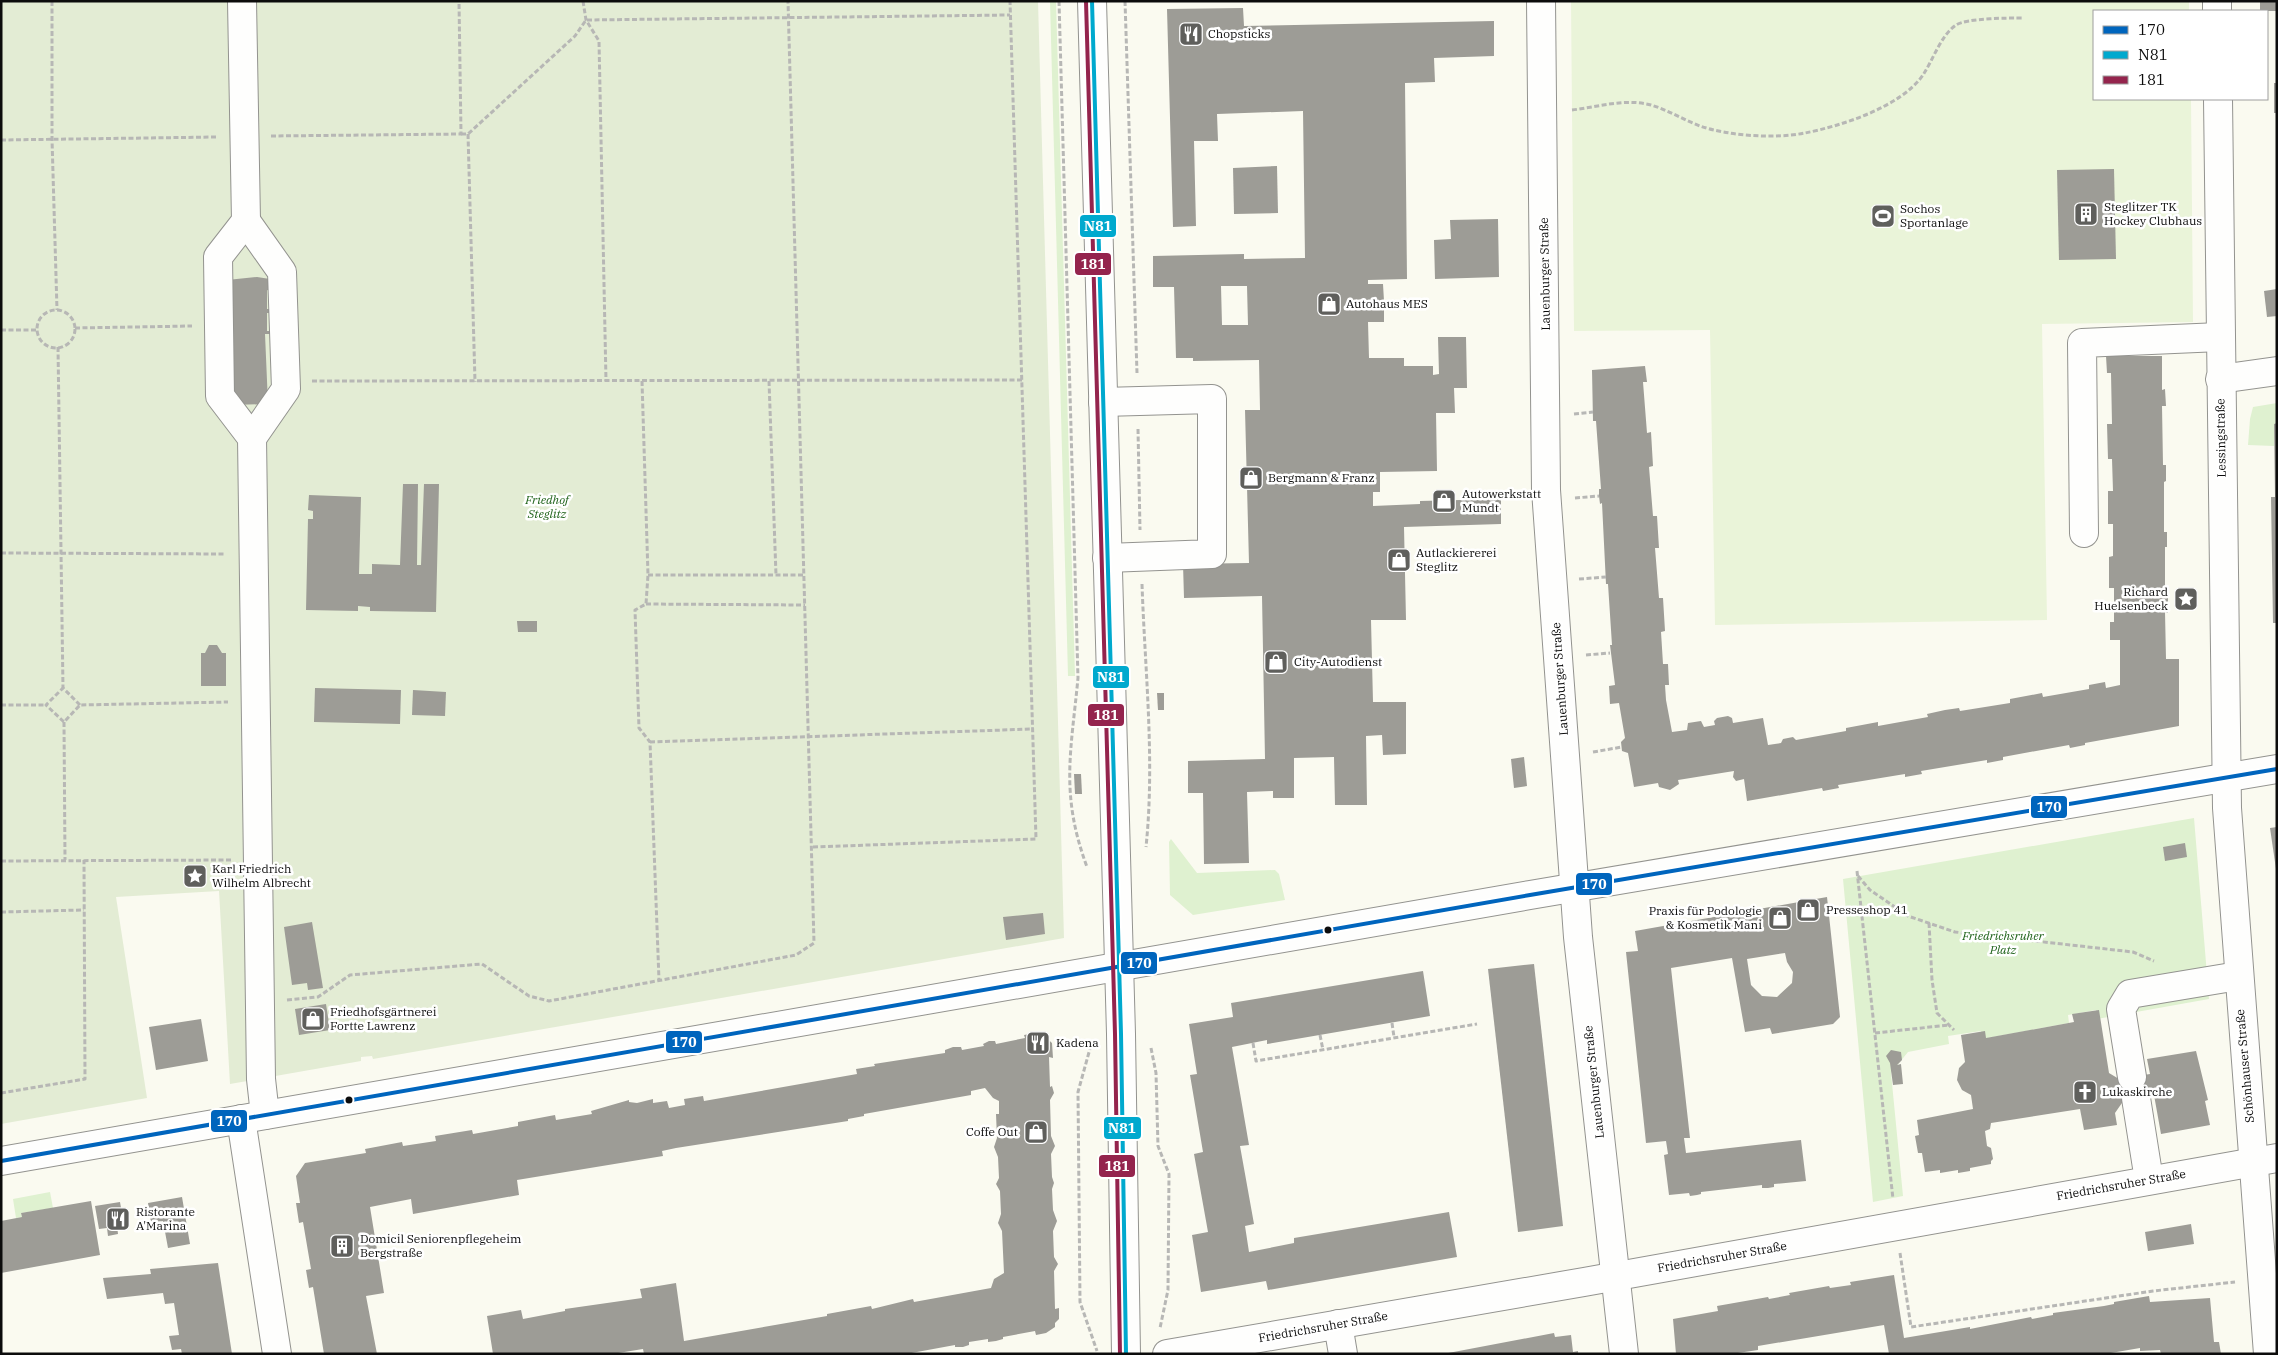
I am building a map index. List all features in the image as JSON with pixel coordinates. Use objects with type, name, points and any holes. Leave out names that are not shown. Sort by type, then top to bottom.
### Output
[{"type":"street","points":[[242,1],[246,136],[246,222],[282,272],[286,389],[252,438],[261,1002],[261,1079],[253,1117],[277,1354]]},
{"type":"street","points":[[1092,1],[1119,967],[1126,1354]]},
{"type":"street","name":"Lauenburger Straße","points":[[1541,1],[1546,490],[1574,887],[1624,1354]]},
{"type":"street","name":"Lessingstraße","points":[[2218,100],[2226,778]]},
{"type":"street","points":[[246,222],[218,257],[220,396],[252,438]]},
{"type":"street","points":[[2084,533],[2082,343],[2220,337]]},
{"type":"street","points":[[2220,379],[2277,371]]},
{"type":"street","points":[[1103,402],[1212,400],[1212,554],[1107,558]]},
{"type":"street","points":[[1,1161],[1574,887],[2277,769]]},
{"type":"street","name":"Schönhauser Straße","points":[[2226,778],[2238,976],[2265,1160],[2268,1354]]},
{"type":"street","points":[[2149,1180],[2121,1008],[2130,994],[2238,976]]},
{"type":"street","name":"Friedrichsruher Straße","points":[[1163,1344],[1338,1324],[2265,1160]]},
{"type":"street","points":[[1338,1324],[1343,1354]]},
{"type":"path","points":[[52,1],[52,139],[57,310]]},
{"type":"path","points":[[459,1],[460,134]]},
{"type":"path","points":[[578,1],[583,4],[586,20],[599,41],[606,381]]},
{"type":"path","points":[[261,1002],[318,997],[350,976],[482,964],[529,996],[549,1001],[796,955],[814,943],[813,847],[788,1]]},
{"type":"path","points":[[813,847],[1036,839],[1010,1]]},
{"type":"path","points":[[1059,1],[1078,678],[1070,746],[1069,797],[1075,828],[1089,872]]},
{"type":"path","points":[[1125,1],[1141,557],[1144,638],[1147,664],[1150,795],[1146,848]]},
{"type":"path","points":[[586,20],[1010,15]]},
{"type":"path","points":[[1572,110],[1625,101],[1652,105],[1702,127],[1732,134],[1804,133],[1842,124],[1900,97],[1921,78],[1936,54],[1944,35],[1957,24],[2024,18]]},
{"type":"path","points":[[1,140],[468,134],[575,36],[586,20]]},
{"type":"path","points":[[468,134],[475,382]]},
{"type":"path","points":[[57,310],[71,316],[75,328],[72,339],[58,347],[46,344],[40,338],[38,330],[38,324],[43,315],[57,310]]},
{"type":"path","points":[[75,328],[198,326]]},
{"type":"path","points":[[1,330],[38,330]]},
{"type":"path","points":[[58,347],[63,688],[80,705]]},
{"type":"path","points":[[285,381],[1022,380]]},
{"type":"path","points":[[642,381],[648,575],[646,604]]},
{"type":"path","points":[[769,381],[776,575]]},
{"type":"path","points":[[1571,414],[1593,412]]},
{"type":"path","points":[[1574,498],[1599,496]]},
{"type":"path","points":[[1,553],[254,554]]},
{"type":"path","points":[[648,575],[805,575]]},
{"type":"path","points":[[1578,580],[1606,577]]},
{"type":"path","points":[[659,980],[650,742],[639,728],[635,610],[646,604],[806,604]]},
{"type":"path","points":[[1584,655],[1610,653]]},
{"type":"path","points":[[1,706],[46,705],[63,688]]},
{"type":"path","points":[[65,860],[64,722],[80,705],[256,702]]},
{"type":"path","points":[[46,705],[64,722]]},
{"type":"path","points":[[650,742],[1033,729]]},
{"type":"path","points":[[1591,752],[1622,747]]},
{"type":"path","points":[[1,861],[259,859]]},
{"type":"path","points":[[1,1093],[85,1079],[84,860]]},
{"type":"path","points":[[1894,1204],[1858,873],[1870,890],[1908,916],[1955,932],[2134,952],[2166,966],[2169,986]]},
{"type":"path","points":[[1,912],[84,910]]},
{"type":"path","points":[[1929,923],[1932,980],[1937,1013],[1954,1030]]},
{"type":"path","points":[[1392,1023],[1394,1037]]},
{"type":"path","points":[[1253,1043],[1256,1061],[1477,1024]]},
{"type":"path","points":[[1875,1033],[1949,1024]]},
{"type":"path","points":[[1320,1035],[1322,1050]]},
{"type":"path","points":[[1092,1044],[1078,1092],[1080,1302],[1097,1352]]},
{"type":"path","points":[[1151,1046],[1156,1073],[1158,1146],[1169,1174],[1168,1290],[1161,1317],[1163,1344]]},
{"type":"path","points":[[1900,1252],[1911,1326],[2153,1290],[2238,1281]]},
{"type":"green space","name":"Friedhof Steglitz","points":[[1,1],[1038,1],[1064,938],[373,1059],[372,1056],[361,1057],[361,1061],[230,1084],[219,891],[116,897],[147,1098],[1,1124]]},
{"type":"green space","points":[[1050,1],[1056,1],[1075,676],[1068,676]]},
{"type":"green space","name":"Sochos Sportanlage","points":[[1571,1],[2189,1],[2189,10],[2093,10],[2093,100],[2191,100],[2193,322],[2042,324],[2047,620],[1715,625],[1710,330],[1574,331]]},
{"type":"green space","points":[[2277,403],[2274,446],[2248,445],[2253,407]]},
{"type":"green space","name":"Friedrichsruher Platz","points":[[2194,818],[2209,999],[2097,1019],[2096,1010],[2068,1015],[2069,1023],[1982,1039],[1981,1031],[1948,1036],[1949,1044],[1908,1052],[1891,1073],[1903,1196],[1873,1202],[1843,879]]},
{"type":"green space","points":[[1171,839],[1197,873],[1275,870],[1279,874],[1285,900],[1193,915],[1170,895],[1169,842]]},
{"type":"green space","points":[[50,1192],[53,1208],[21,1213],[22,1217],[16,1218],[13,1199]]},
{"type":"building","points":[[2260,1],[2277,1],[2277,11],[2260,10]]},
{"type":"building","points":[[1243,8],[1244,26],[1494,21],[1494,56],[1434,58],[1435,82],[1405,83],[1407,279],[1368,280],[1368,284],[1383,284],[1384,322],[1368,322],[1369,358],[1404,358],[1404,366],[1433,366],[1433,375],[1439,374],[1438,337],[1466,337],[1467,388],[1454,388],[1455,413],[1436,413],[1437,471],[1380,472],[1380,492],[1373,492],[1373,506],[1420,504],[1420,501],[1501,499],[1501,524],[1404,527],[1406,620],[1371,620],[1373,702],[1406,702],[1406,754],[1383,755],[1382,735],[1366,736],[1367,805],[1335,805],[1334,757],[1294,758],[1294,798],[1273,798],[1273,791],[1247,792],[1249,863],[1204,864],[1203,793],[1188,793],[1188,761],[1265,759],[1262,596],[1184,598],[1183,564],[1249,563],[1245,410],[1260,410],[1259,360],[1193,361],[1193,358],[1176,358],[1174,287],[1153,287],[1153,256],[1244,254],[1244,259],[1305,258],[1303,111],[1217,114],[1218,141],[1194,141],[1196,226],[1173,227],[1167,9]],"holes":[[[1221,286],[1247,286],[1248,325],[1222,325]]]},
{"type":"building","points":[[2274,83],[2277,83],[2277,113],[2274,113]]},
{"type":"building","points":[[1277,166],[1278,213],[1234,214],[1233,168]]},
{"type":"building","name":"Steglitzer TK Hockey Clubhaus","points":[[2114,169],[2116,259],[2059,260],[2057,170]]},
{"type":"building","points":[[1498,219],[1499,277],[1435,279],[1434,240],[1451,239],[1450,220]]},
{"type":"building","points":[[257,277],[270,279],[270,291],[267,290],[267,309],[270,309],[271,313],[267,313],[267,331],[271,331],[271,334],[265,334],[268,404],[232,405],[227,280]]},
{"type":"building","points":[[2277,289],[2277,316],[2267,317],[2264,291]]},
{"type":"building","points":[[2106,356],[2162,356],[2162,390],[2165,389],[2166,406],[2162,406],[2163,465],[2166,465],[2164,532],[2167,532],[2167,547],[2165,547],[2165,598],[2168,597],[2168,613],[2165,612],[2166,659],[2179,659],[2179,726],[2085,743],[2085,745],[2070,748],[2069,745],[2003,757],[2003,760],[1987,763],[1987,760],[1921,771],[1922,774],[1905,777],[1905,774],[1838,785],[1839,788],[1823,791],[1822,788],[1747,801],[1744,779],[1736,781],[1733,777],[1734,771],[1678,780],[1679,784],[1670,790],[1659,787],[1658,783],[1634,787],[1628,753],[1622,751],[1621,742],[1625,738],[1619,703],[1610,704],[1609,686],[1615,685],[1610,645],[1612,645],[1608,584],[1606,584],[1602,503],[1600,504],[1599,496],[1599,489],[1601,489],[1596,421],[1593,421],[1592,370],[1645,366],[1647,382],[1643,382],[1647,433],[1651,432],[1653,466],[1649,467],[1653,516],[1657,516],[1659,548],[1655,548],[1659,598],[1663,598],[1665,631],[1661,632],[1663,664],[1668,664],[1669,685],[1665,685],[1672,732],[1687,730],[1688,723],[1701,721],[1704,727],[1715,725],[1714,721],[1717,718],[1728,716],[1732,718],[1733,723],[1763,718],[1768,745],[1781,743],[1783,739],[1793,737],[1796,740],[1846,731],[1846,728],[1878,722],[1878,726],[1928,717],[1927,714],[1945,710],[1959,708],[1960,711],[2010,703],[2010,699],[2042,693],[2043,697],[2089,689],[2089,685],[2105,682],[2106,688],[2120,685],[2120,640],[2110,640],[2110,622],[2114,622],[2114,588],[2109,588],[2109,557],[2113,556],[2113,524],[2108,524],[2108,491],[2113,491],[2112,459],[2108,459],[2107,424],[2112,424],[2111,373],[2107,373]]},
{"type":"building","points":[[2277,423],[2277,623],[2273,623],[2271,497],[2275,497],[2274,424]]},
{"type":"building","points":[[403,484],[418,484],[417,565],[421,565],[424,484],[439,484],[436,612],[370,611],[370,607],[358,606],[358,611],[306,610],[308,519],[313,519],[313,511],[308,510],[309,495],[361,497],[359,574],[372,574],[372,564],[400,565]]},
{"type":"building","points":[[517,621],[537,621],[537,632],[518,632]]},
{"type":"building","points":[[209,645],[217,645],[222,653],[226,653],[226,686],[201,686],[201,653],[205,653]]},
{"type":"building","points":[[315,688],[401,690],[400,724],[314,722]]},
{"type":"building","points":[[413,690],[446,692],[445,716],[412,715]]},
{"type":"building","points":[[1157,693],[1164,693],[1164,710],[1158,710]]},
{"type":"building","points":[[1524,757],[1527,786],[1514,788],[1511,759]]},
{"type":"building","points":[[1074,774],[1081,774],[1082,794],[1075,794]]},
{"type":"building","points":[[2277,827],[2277,869],[2276,869],[2270,828]]},
{"type":"building","points":[[2185,843],[2187,857],[2165,861],[2163,847]]},
{"type":"building","points":[[1827,897],[1840,1017],[1833,1024],[1772,1034],[1770,1028],[1745,1032],[1732,958],[1671,968],[1690,1138],[1684,1138],[1686,1153],[1801,1140],[1806,1181],[1774,1184],[1774,1187],[1768,1188],[1762,1188],[1762,1185],[1701,1192],[1701,1194],[1690,1196],[1689,1193],[1669,1195],[1664,1155],[1668,1154],[1666,1141],[1646,1143],[1626,952],[1638,951],[1635,931]],"holes":[[[1785,953],[1787,962],[1793,972],[1792,983],[1777,997],[1762,996],[1751,985],[1747,959]]]},
{"type":"building","points":[[1043,913],[1045,934],[1006,940],[1003,917]]},
{"type":"building","points":[[312,922],[323,988],[308,990],[307,983],[292,985],[284,927]]},
{"type":"building","points":[[1534,964],[1563,1226],[1518,1232],[1488,969]]},
{"type":"building","points":[[1423,971],[1430,1016],[1267,1044],[1267,1040],[1232,1047],[1249,1145],[1240,1146],[1254,1224],[1245,1226],[1249,1252],[1294,1243],[1294,1238],[1449,1212],[1457,1257],[1268,1290],[1266,1281],[1201,1292],[1192,1235],[1208,1232],[1194,1154],[1203,1152],[1190,1075],[1197,1074],[1189,1024],[1233,1017],[1231,1003]]},
{"type":"building","points":[[326,1004],[330,1030],[299,1035],[295,1009]]},
{"type":"building","name":"Lukaskirche","points":[[2099,1010],[2109,1073],[2119,1079],[2150,1074],[2147,1059],[2196,1051],[2208,1100],[2205,1101],[2210,1125],[2161,1134],[2154,1095],[2124,1100],[2115,1113],[2117,1125],[2084,1130],[2080,1109],[1991,1123],[1990,1129],[1985,1131],[1987,1146],[1991,1148],[1993,1159],[1991,1164],[1970,1168],[1970,1171],[1958,1173],[1958,1170],[1940,1173],[1940,1170],[1925,1172],[1922,1153],[1918,1153],[1915,1136],[1919,1135],[1917,1120],[1973,1109],[1971,1095],[1962,1090],[1957,1080],[1959,1068],[1965,1062],[1961,1035],[1985,1031],[1986,1038],[2074,1022],[2072,1014]]},
{"type":"building","points":[[201,1019],[208,1061],[156,1070],[149,1027]]},
{"type":"building","points":[[1040,1032],[1052,1043],[1053,1058],[1049,1057],[1050,1087],[1052,1086],[1054,1093],[1050,1100],[1051,1136],[1055,1146],[1051,1154],[1054,1183],[1052,1189],[1053,1210],[1057,1221],[1053,1231],[1054,1257],[1058,1264],[1054,1271],[1055,1309],[1059,1308],[1059,1319],[1055,1323],[1055,1327],[1046,1333],[1036,1335],[1035,1331],[1003,1337],[1003,1339],[996,1341],[988,1342],[988,1339],[969,1342],[969,1345],[963,1347],[955,1347],[955,1345],[906,1354],[644,1354],[643,1349],[612,1354],[493,1354],[487,1316],[521,1310],[523,1319],[565,1311],[565,1309],[642,1298],[640,1289],[676,1283],[684,1341],[827,1316],[827,1314],[871,1306],[872,1309],[913,1299],[914,1302],[991,1288],[994,1279],[1004,1273],[1002,1231],[998,1223],[1001,1214],[1000,1191],[996,1184],[999,1178],[998,1157],[994,1147],[997,1138],[996,1114],[999,1114],[999,1101],[993,1098],[985,1088],[971,1091],[971,1095],[864,1114],[864,1116],[848,1119],[848,1121],[676,1148],[662,1151],[663,1156],[517,1180],[519,1195],[413,1214],[411,1199],[370,1207],[384,1293],[366,1296],[377,1354],[324,1354],[313,1287],[309,1288],[306,1270],[311,1269],[303,1222],[299,1223],[296,1203],[300,1203],[296,1176],[305,1163],[366,1153],[365,1149],[402,1142],[403,1146],[436,1141],[435,1136],[472,1130],[473,1134],[518,1126],[518,1122],[555,1115],[556,1120],[592,1114],[591,1111],[629,1100],[629,1102],[637,1103],[653,1099],[653,1103],[667,1101],[669,1108],[685,1105],[684,1099],[703,1096],[704,1101],[857,1074],[856,1069],[875,1066],[874,1064],[945,1053],[945,1050],[953,1047],[961,1047],[962,1050],[984,1046],[983,1044],[989,1041],[995,1041],[996,1044],[1025,1038],[1024,1035]]},
{"type":"building","points":[[1891,1050],[1901,1052],[1902,1060],[1897,1065],[1901,1064],[1903,1084],[1893,1085],[1890,1063],[1886,1056]]},
{"type":"building","points":[[182,1197],[190,1244],[168,1248],[163,1221],[151,1223],[148,1203]]},
{"type":"building","points":[[91,1201],[100,1255],[1,1273],[1,1221],[22,1217],[21,1213]]},
{"type":"building","points":[[120,1202],[124,1225],[117,1226],[118,1234],[108,1236],[107,1228],[99,1229],[95,1206]]},
{"type":"building","points":[[2191,1224],[2194,1244],[2148,1251],[2145,1232]]},
{"type":"building","points":[[218,1263],[232,1354],[182,1354],[181,1349],[172,1350],[169,1336],[179,1335],[174,1303],[165,1304],[163,1293],[107,1299],[103,1278],[151,1274],[150,1269]]},
{"type":"building","points":[[1894,1275],[1904,1338],[1970,1327],[1970,1329],[2031,1317],[2032,1319],[2053,1315],[2053,1313],[2104,1306],[2114,1304],[2114,1302],[2149,1296],[2150,1302],[2210,1298],[2214,1342],[2219,1342],[2221,1354],[2161,1354],[2160,1350],[2140,1351],[2140,1348],[2105,1354],[1889,1354],[1884,1325],[1758,1346],[1758,1350],[1731,1354],[1676,1354],[1673,1319],[1718,1311],[1717,1306],[1768,1297],[1769,1299],[1790,1295],[1789,1293],[1829,1286],[1830,1288],[1851,1285],[1850,1282]]},
{"type":"building","points":[[1554,1333],[1555,1337],[1571,1335],[1573,1352],[1578,1351],[1578,1354],[1443,1354]]},
{"type":"transit line","name":"181","points":[[1086,1],[1115,1034],[1120,1354]]},
{"type":"transit line","name":"N81","points":[[1092,1],[1121,1034],[1126,1354]]},
{"type":"transit line","name":"170","points":[[1,1161],[1530,895],[2277,769]]},
{"type":"place","name":"Chopsticks","points":[[1191,34]]},
{"type":"place","name":"Steglitzer TK Hockey Clubhaus","points":[[2086,214]]},
{"type":"place","name":"Sochos Sportanlage","points":[[1883,216]]},
{"type":"place","name":"Autohaus MES","points":[[1329,304]]},
{"type":"place","name":"Bergmann & Franz","points":[[1251,478]]},
{"type":"place","name":"Autowerkstatt Mundt","points":[[1444,501]]},
{"type":"place","name":"Autlackiererei Steglitz","points":[[1399,560]]},
{"type":"place","name":"Richard Huelsenbeck","points":[[2186,599]]},
{"type":"place","name":"City-Autodienst","points":[[1276,662]]},
{"type":"place","name":"Karl Friedrich Wilhelm Albrecht","points":[[195,876]]},
{"type":"place","name":"Presseshop 41","points":[[1808,910]]},
{"type":"place","name":"Praxis für Podologie & Kosmetik Mani","points":[[1780,918]]},
{"type":"place","name":"Friedhofsgärtnerei Fortte Lawrenz","points":[[313,1019]]},
{"type":"place","name":"Kadena","points":[[1038,1043]]},
{"type":"place","name":"Lukaskirche","points":[[2085,1092]]},
{"type":"place","name":"Coffe Out","points":[[1036,1132]]},
{"type":"place","name":"Ristorante A'Marina","points":[[118,1219]]},
{"type":"place","name":"Domicil Seniorenpflegeheim Bergstraße","points":[[342,1246]]}]
